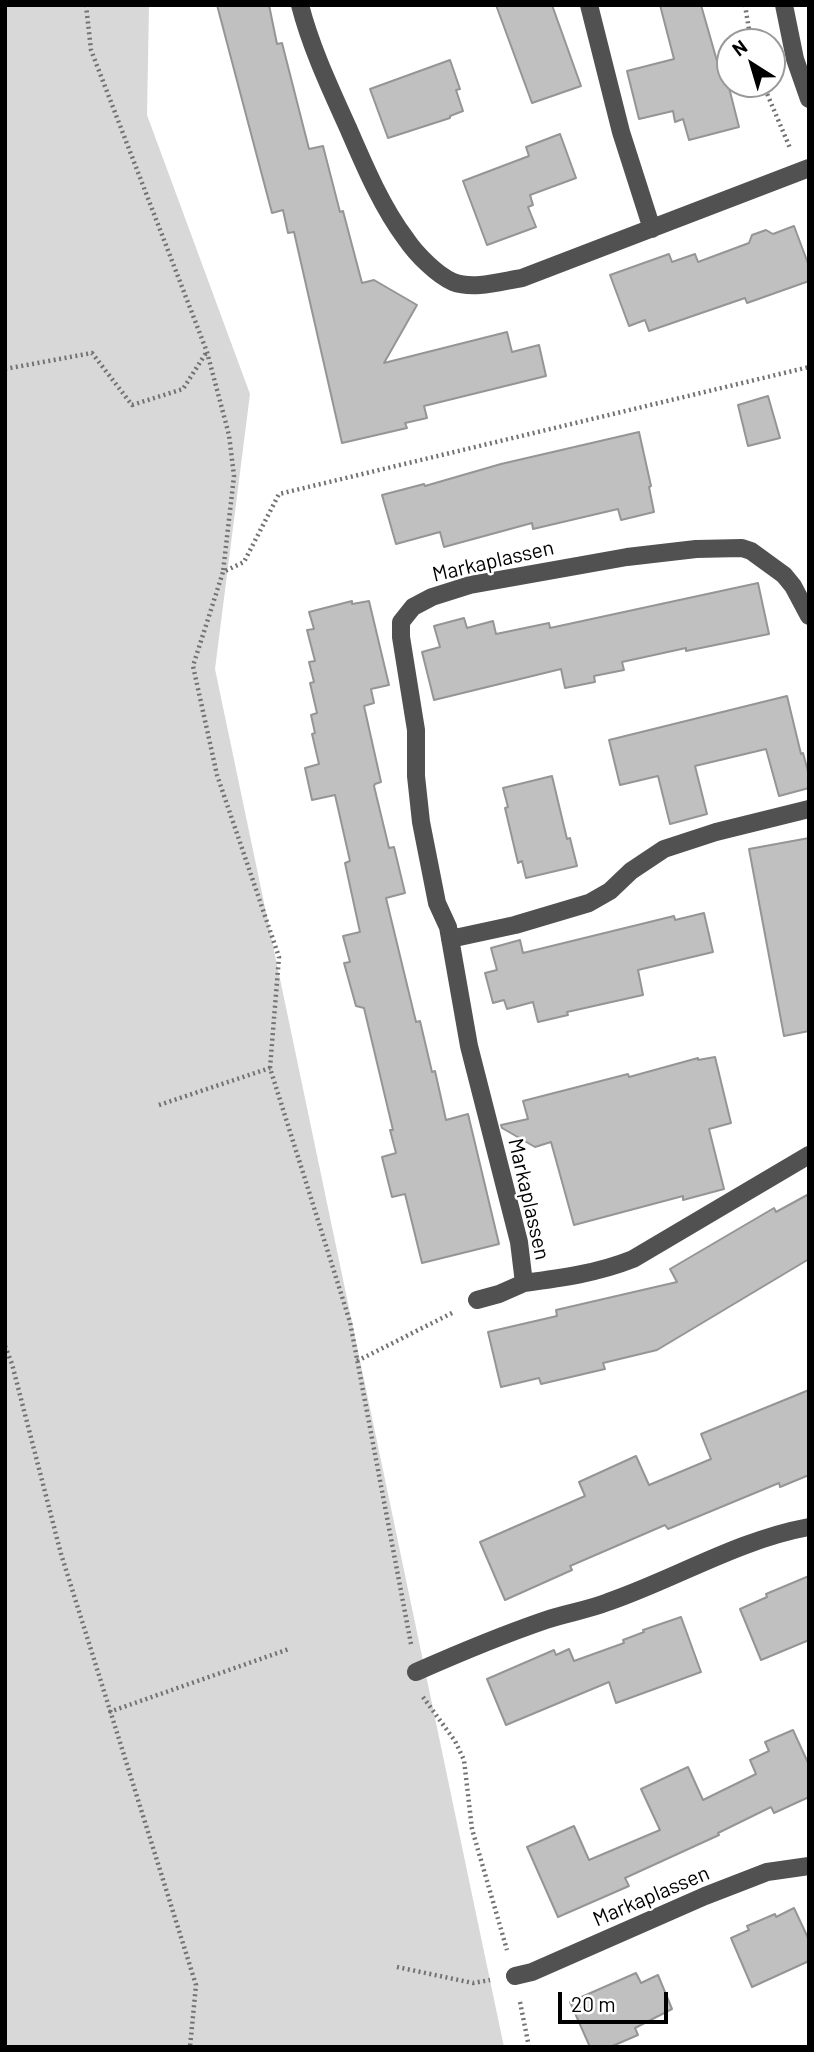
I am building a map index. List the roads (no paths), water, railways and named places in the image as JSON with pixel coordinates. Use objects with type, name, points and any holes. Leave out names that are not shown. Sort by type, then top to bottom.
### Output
[{"type":"street","points":[[300,5],[333,94],[386,206],[418,255],[457,283],[480,284],[522,278],[805,170]]},
{"type":"street","points":[[589,5],[621,132],[652,229]]},
{"type":"street","points":[[784,5],[785,19],[807,92]]},
{"type":"street","name":"Markaplassen","points":[[809,617],[793,586],[784,575],[751,551],[742,548],[696,549],[627,557],[470,585],[432,597],[413,607],[401,622],[416,730],[416,776],[421,822],[437,903],[448,927],[469,1046],[519,1242],[524,1283],[585,1274],[633,1259],[809,1155]]},
{"type":"street","points":[[450,939],[515,925],[589,903],[610,891],[631,871],[664,849],[716,832],[809,809]]},
{"type":"street","points":[[477,1300],[524,1283]]},
{"type":"street","points":[[416,1672],[548,1619],[608,1602],[770,1536],[809,1527]]},
{"type":"street","name":"Markaplassen","points":[[514,1976],[532,1972],[705,1896],[767,1872],[809,1866]]}]
